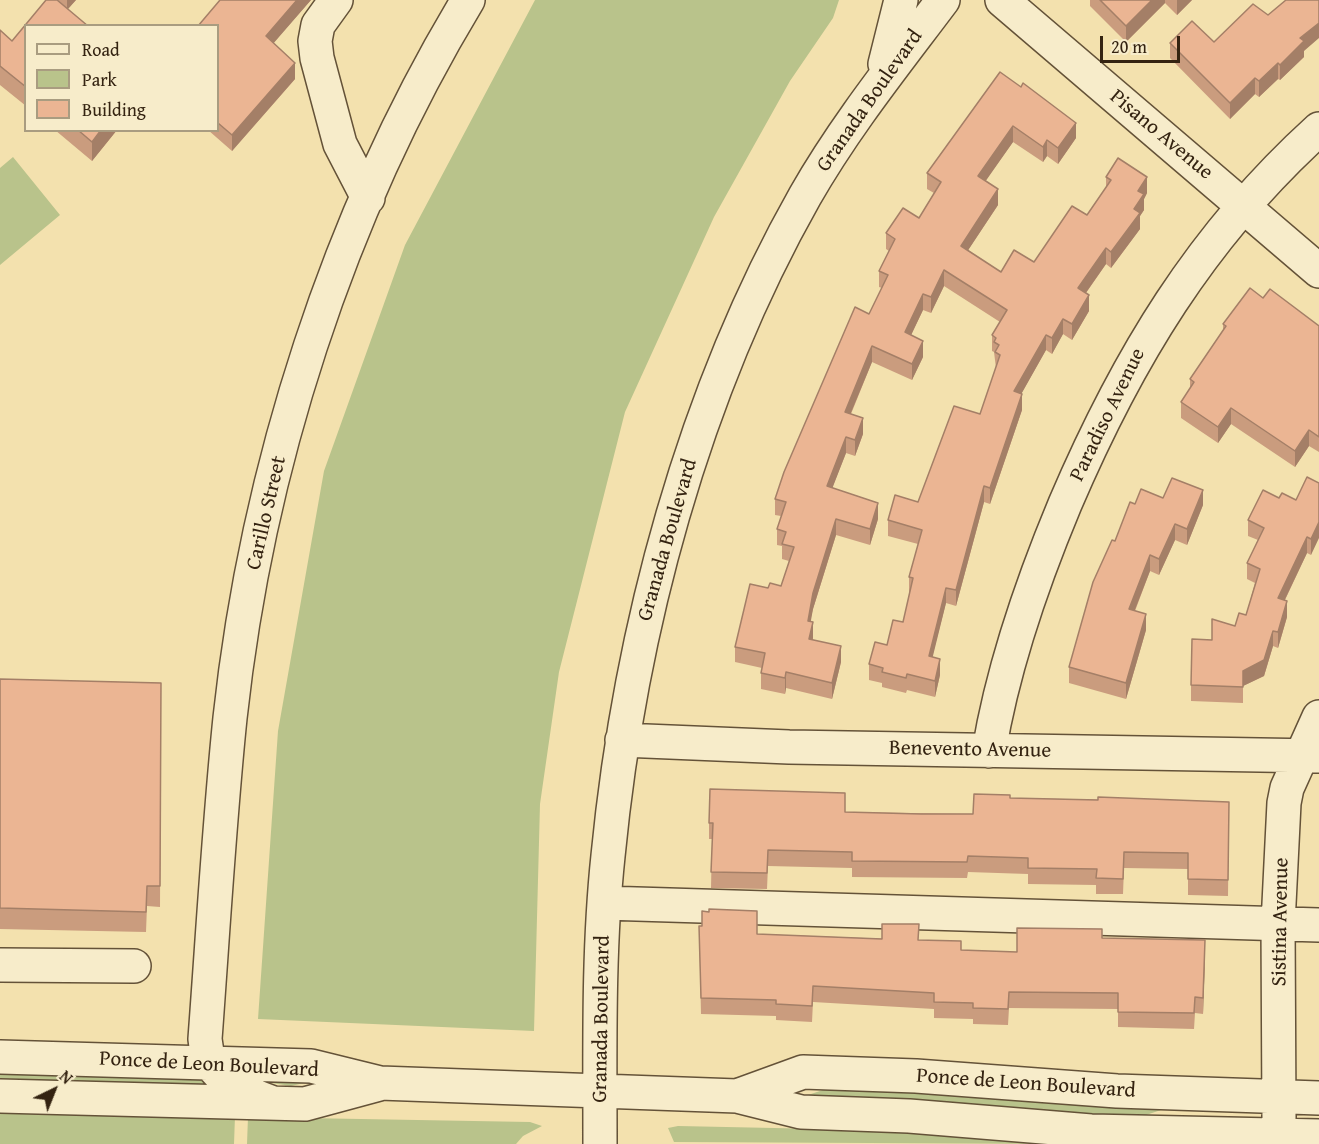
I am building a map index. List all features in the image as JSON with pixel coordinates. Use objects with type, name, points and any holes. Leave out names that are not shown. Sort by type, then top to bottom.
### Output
[{"type":"street","points":[[336,0],[318,25],[315,41],[317,58],[340,144],[368,198]]},
{"type":"street","name":"Carillo Street","points":[[210,1062],[205,1039],[220,822],[230,717],[251,584],[267,509],[301,384],[330,294],[368,198],[407,113],[468,0]]},
{"type":"street","points":[[879,83],[892,47],[901,0]]},
{"type":"street","name":"Granada Boulevard","points":[[600,1144],[600,1031],[604,903],[622,740],[654,578],[691,460],[724,370],[777,248],[805,196],[879,83],[943,0]]},
{"type":"street","name":"Pisano Avenue","points":[[1002,0],[1319,271]]},
{"type":"street","name":"Paradiso Avenue","points":[[989,751],[996,710],[1033,585],[1092,443],[1128,370],[1198,259],[1243,206],[1319,129]]},
{"type":"street","name":"Sistina Avenue","points":[[1278,1135],[1278,924],[1284,803],[1287,788],[1310,756],[1319,717]]},
{"type":"street","name":"Benevento Avenue","points":[[622,740],[989,751],[1310,756]]},
{"type":"street","points":[[604,903],[1319,925]]},
{"type":"street","points":[[0,965],[134,966]]},
{"type":"street","name":"Ponce de Leon Boulevard","points":[[0,1057],[311,1066],[380,1083],[600,1089],[737,1096],[801,1112],[909,1116],[1092,1131],[1319,1136]]},
{"type":"street","points":[[210,1062],[240,1090],[273,1104]]},
{"type":"street","name":"Ponce de Leon Boulevard","points":[[737,1096],[803,1072],[916,1076],[1117,1091],[1319,1098]]},
{"type":"street","name":"Ponce de Leon Boulevard","points":[[0,1096],[305,1104],[380,1083]]},
{"type":"green space","points":[[535,0],[839,0],[833,18],[790,81],[714,217],[625,412],[559,672],[540,804],[534,1031],[258,1019],[278,731],[324,471],[405,245]]},
{"type":"green space","points":[[13,157],[60,215],[0,265],[0,168]]},
{"type":"green space","points":[[0,1073],[219,1076],[226,1085],[0,1082]]},
{"type":"green space","points":[[258,1081],[308,1082],[291,1086]]},
{"type":"green space","points":[[829,1088],[1167,1108],[1146,1115],[1126,1116],[805,1096]]},
{"type":"green space","points":[[0,1112],[235,1116],[234,1144],[0,1144]]},
{"type":"green space","points":[[248,1117],[530,1122],[542,1126],[523,1136],[516,1144],[247,1144]]},
{"type":"green space","points":[[678,1126],[870,1130],[1064,1144],[674,1142],[668,1128]]},
{"type":"building","points":[[46,0],[57,0],[86,24],[26,24]]},
{"type":"building","points":[[220,0],[297,0],[266,36],[295,63],[232,135],[219,124],[219,24],[200,24]]},
{"type":"building","points":[[1100,0],[1152,0],[1126,26]]},
{"type":"building","points":[[1286,0],[1319,0],[1319,23],[1300,38],[1304,41],[1280,65],[1278,63],[1259,81],[1255,78],[1230,103],[1170,43],[1192,21],[1214,42],[1253,4],[1268,15]]},
{"type":"building","points":[[24,27],[24,85],[0,66],[0,30],[12,41]]},
{"type":"building","points":[[1000,72],[1021,87],[1023,83],[1076,123],[1058,148],[1047,140],[1043,147],[1013,126],[978,176],[998,189],[961,246],[1001,272],[1014,250],[1034,262],[1072,206],[1087,215],[1111,180],[1106,177],[1118,158],[1147,177],[1138,191],[1144,194],[1134,209],[1140,213],[1111,252],[1106,248],[1078,288],[1089,295],[1072,324],[1063,319],[1052,338],[1046,335],[1014,391],[1022,394],[990,488],[984,486],[956,590],[946,588],[929,656],[940,659],[935,681],[907,674],[906,678],[882,672],[883,668],[869,664],[875,642],[887,645],[893,620],[903,622],[913,578],[909,577],[922,530],[888,520],[895,495],[918,502],[954,406],[980,414],[1000,355],[995,352],[999,345],[994,342],[996,338],[992,335],[1007,310],[944,270],[931,297],[923,294],[905,332],[923,341],[912,364],[872,346],[845,412],[863,418],[855,440],[846,437],[827,486],[878,503],[870,529],[836,519],[813,593],[808,621],[813,622],[809,639],[841,646],[832,683],[786,672],[785,678],[761,673],[765,653],[735,647],[750,584],[768,588],[770,583],[781,586],[794,547],[782,544],[786,532],[777,529],[786,502],[775,499],[784,472],[855,307],[869,314],[888,275],[879,271],[895,239],[886,233],[903,208],[919,218],[941,182],[927,173]]},
{"type":"building","points":[[80,132],[100,132],[92,142]]},
{"type":"building","points":[[1250,288],[1263,298],[1270,289],[1319,326],[1319,437],[1309,430],[1295,451],[1231,408],[1218,427],[1181,402],[1194,382],[1190,379],[1226,326],[1223,324]]},
{"type":"building","points":[[1307,477],[1319,483],[1319,522],[1311,539],[1307,537],[1278,598],[1287,601],[1278,632],[1273,631],[1264,660],[1243,671],[1243,687],[1191,685],[1192,639],[1212,640],[1212,619],[1235,626],[1239,613],[1246,615],[1260,569],[1247,563],[1264,528],[1248,520],[1263,490],[1279,498],[1282,493],[1296,500]]},
{"type":"building","points":[[1172,478],[1203,490],[1187,529],[1175,524],[1159,559],[1150,555],[1129,609],[1146,614],[1126,683],[1069,667],[1093,582],[1112,540],[1115,541],[1130,502],[1135,504],[1141,489],[1163,498]]},
{"type":"building","points":[[0,679],[161,683],[160,886],[147,886],[146,912],[0,908]]},
{"type":"building","points":[[710,789],[845,793],[845,812],[921,814],[973,814],[974,794],[1010,795],[1010,798],[1098,800],[1098,797],[1229,802],[1228,880],[1188,879],[1188,853],[1124,852],[1123,879],[1096,878],[1097,869],[1028,868],[1028,858],[968,856],[967,862],[852,861],[852,852],[768,850],[767,873],[711,872],[713,823],[709,823]]},
{"type":"building","points":[[709,909],[757,911],[757,934],[882,939],[882,924],[919,924],[918,940],[961,941],[961,950],[1017,952],[1017,928],[1102,929],[1102,938],[1205,940],[1203,998],[1195,997],[1194,1013],[1118,1012],[1118,993],[1009,992],[1008,1009],[973,1008],[973,1003],[934,1002],[934,993],[813,986],[812,1006],[776,1004],[776,1000],[701,998],[699,926],[702,926],[702,911],[709,912]]}]
